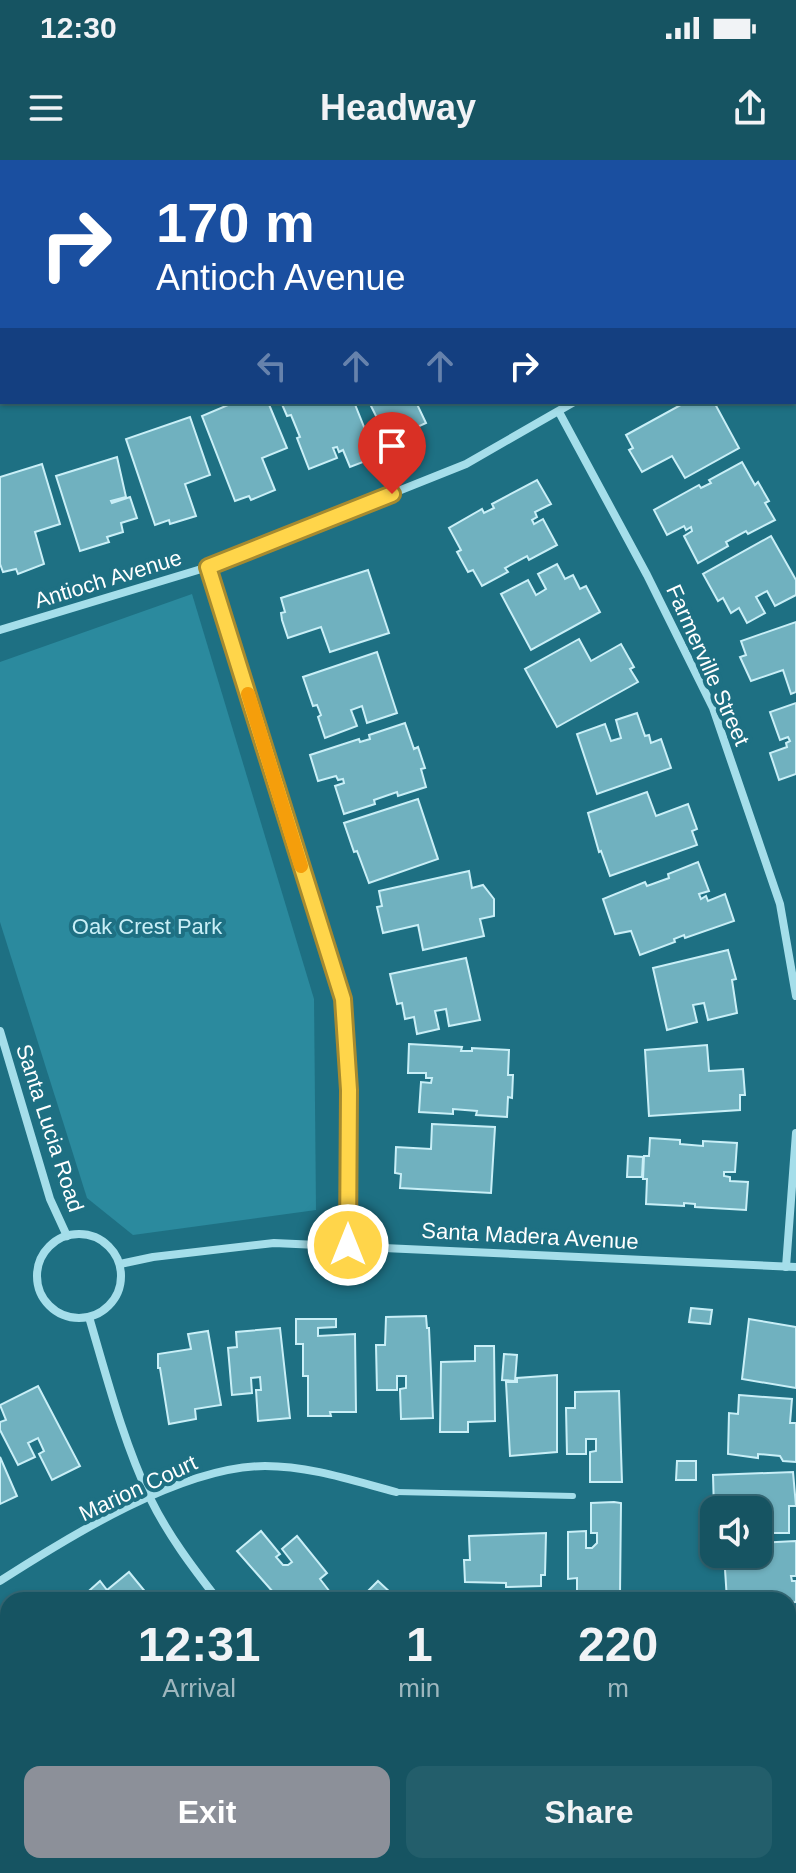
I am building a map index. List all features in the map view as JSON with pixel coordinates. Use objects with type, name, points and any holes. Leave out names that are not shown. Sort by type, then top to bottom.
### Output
[{"type":"street","name":"Antioch Avenue","points":[[0,630],[208,567],[466,464],[571,404]]},
{"type":"street","name":"Farmerville Street","points":[[559,412],[647,575],[713,708],[780,904],[796,996]]},
{"type":"street","points":[[208,567],[343,999],[349,1090],[348,1245]]},
{"type":"street","name":"Santa Lucia Road","points":[[0,1031],[50,1199],[67,1236]]},
{"type":"street","points":[[791,1267],[796,1133]]},
{"type":"street","points":[[80,1234],[93,1237],[114,1252],[120,1264],[121,1278],[112,1303],[89,1317],[61,1315],[49,1307],[37,1281],[38,1266],[44,1253],[54,1242],[67,1236],[80,1234]]},
{"type":"street","name":"Santa Madera Avenue","points":[[120,1264],[153,1257],[274,1243],[791,1267]]},
{"type":"street","points":[[89,1317],[122,1426],[150,1497],[169,1533],[212,1592]]},
{"type":"street","name":"Marion Court","points":[[0,1581],[150,1497],[215,1472],[266,1466],[313,1471],[396,1492]]},
{"type":"lane","points":[[396,1492],[573,1496]]},
{"type":"green space","name":"Oak Crest Park","points":[[192,594],[314,999],[316,1210],[133,1235],[87,1198],[0,922],[0,662]]},
{"type":"building","points":[[230,404],[269,404],[287,448],[262,458],[275,490],[251,500],[249,496],[235,501],[202,416]]},
{"type":"building","points":[[282,404],[355,404],[376,457],[350,467],[343,450],[339,452],[337,447],[333,448],[337,458],[309,469],[291,415],[287,416]]},
{"type":"building","points":[[370,404],[417,404],[426,423],[402,434],[400,430],[386,436]]},
{"type":"building","points":[[682,404],[715,404],[739,448],[685,478],[672,456],[642,472],[629,450],[633,448],[626,435]]},
{"type":"building","points":[[190,417],[210,475],[185,484],[196,516],[155,525],[126,439]]},
{"type":"building","points":[[117,457],[126,497],[111,501],[130,497],[137,518],[121,523],[123,532],[107,537],[109,542],[80,551],[56,476]]},
{"type":"building","points":[[742,462],[755,485],[758,482],[769,501],[765,503],[775,520],[726,542],[728,546],[698,563],[684,536],[692,531],[691,527],[686,530],[684,526],[667,535],[654,510],[699,485],[701,488],[711,483],[709,480]]},
{"type":"building","points":[[42,464],[60,524],[35,532],[44,564],[18,574],[16,569],[3,572],[0,564],[0,477]]},
{"type":"building","points":[[537,480],[551,504],[535,512],[537,517],[532,520],[534,524],[543,519],[557,545],[505,568],[508,572],[482,586],[473,570],[468,572],[449,528],[482,509],[484,513],[494,508],[492,504]]},
{"type":"building","points":[[771,536],[796,580],[796,595],[775,606],[767,591],[756,597],[765,613],[747,623],[739,608],[731,613],[723,598],[718,601],[703,574]]},
{"type":"building","points":[[557,564],[565,579],[573,575],[580,589],[586,586],[600,612],[531,650],[501,594],[528,580],[536,595],[546,589],[538,574]]},
{"type":"building","points":[[368,570],[389,633],[330,652],[321,627],[288,638],[282,620],[281,613],[285,612],[281,598]]},
{"type":"building","points":[[796,622],[796,692],[791,694],[783,670],[751,681],[740,657],[746,655],[741,641]]},
{"type":"building","points":[[579,639],[591,661],[621,644],[634,667],[630,669],[638,682],[557,727],[525,669]]},
{"type":"building","points":[[377,652],[397,713],[367,723],[362,706],[351,710],[357,726],[325,738],[318,717],[321,715],[317,705],[313,706],[303,677]]},
{"type":"building","points":[[796,703],[796,774],[779,780],[770,753],[787,747],[786,743],[790,741],[788,737],[780,740],[770,712]]},
{"type":"building","points":[[637,713],[645,736],[649,735],[651,743],[661,739],[671,768],[597,794],[577,734],[605,724],[611,741],[621,738],[616,720]]},
{"type":"building","points":[[405,723],[425,768],[421,769],[426,787],[398,796],[397,792],[374,800],[375,804],[344,814],[335,786],[344,783],[343,779],[338,780],[336,776],[318,781],[310,755],[359,739],[360,742],[370,739],[369,735]]},
{"type":"building","points":[[647,792],[656,816],[688,804],[697,829],[692,831],[697,845],[610,876],[599,852],[588,813]]},
{"type":"building","points":[[418,799],[438,859],[369,883],[344,823]]},
{"type":"building","points":[[698,862],[709,891],[699,894],[701,899],[706,896],[708,901],[725,894],[734,921],[685,938],[684,935],[674,939],[675,942],[640,955],[631,931],[615,934],[603,899],[645,882],[647,886],[669,878],[668,874]]},
{"type":"building","points":[[469,871],[472,888],[483,885],[494,899],[494,916],[480,919],[484,936],[423,950],[418,925],[383,933],[377,907],[382,906],[379,891]]},
{"type":"building","points":[[728,950],[736,979],[732,980],[737,1013],[708,1020],[704,1003],[693,1005],[697,1022],[667,1030],[653,968]]},
{"type":"building","points":[[466,958],[480,1020],[449,1026],[446,1009],[435,1011],[439,1029],[417,1034],[414,1017],[405,1019],[402,1003],[397,1004],[390,974]]},
{"type":"building","points":[[409,1044],[462,1047],[461,1051],[472,1051],[472,1048],[509,1050],[508,1075],[513,1075],[507,1117],[476,1115],[477,1111],[453,1109],[453,1114],[419,1112],[421,1082],[431,1083],[432,1078],[426,1078],[426,1073],[408,1073]]},
{"type":"building","points":[[707,1045],[709,1071],[743,1069],[745,1095],[740,1095],[740,1110],[649,1116],[645,1050]]},
{"type":"building","points":[[432,1124],[495,1127],[491,1193],[400,1188],[401,1174],[395,1173],[396,1147],[431,1149]]},
{"type":"building","points":[[650,1138],[680,1140],[680,1144],[703,1146],[703,1141],[737,1143],[735,1172],[724,1172],[724,1176],[730,1177],[730,1181],[748,1182],[746,1210],[695,1207],[695,1204],[684,1203],[684,1206],[646,1204],[644,1156],[649,1156]]},
{"type":"building","points":[[628,1156],[643,1157],[642,1177],[627,1177]]},
{"type":"building","points":[[691,1308],[712,1310],[710,1324],[689,1322]]},
{"type":"building","points":[[426,1316],[433,1418],[401,1419],[400,1389],[406,1388],[406,1376],[397,1376],[397,1390],[377,1390],[376,1345],[385,1345],[386,1317]]},
{"type":"building","points":[[296,1319],[336,1319],[336,1327],[318,1328],[318,1336],[355,1334],[356,1412],[308,1416],[308,1376],[303,1376],[303,1344],[296,1344]]},
{"type":"building","points":[[749,1319],[796,1327],[796,1388],[742,1379]]},
{"type":"building","points":[[280,1328],[290,1418],[258,1421],[256,1390],[261,1390],[260,1377],[251,1378],[252,1393],[232,1395],[228,1348],[237,1347],[236,1332]]},
{"type":"building","points":[[208,1331],[221,1405],[195,1409],[196,1419],[169,1424],[158,1354],[191,1349],[188,1334]]},
{"type":"building","points":[[475,1346],[494,1346],[495,1421],[468,1422],[468,1432],[440,1432],[441,1362],[475,1361]]},
{"type":"building","points":[[504,1354],[517,1355],[515,1381],[502,1380]]},
{"type":"building","points":[[557,1375],[557,1452],[510,1456],[506,1382],[517,1382],[517,1378]]},
{"type":"building","points":[[38,1386],[80,1466],[52,1480],[39,1454],[44,1451],[38,1438],[28,1443],[35,1457],[18,1465],[0,1430],[0,1422],[6,1420],[0,1405]]},
{"type":"building","points":[[619,1391],[622,1482],[590,1482],[590,1452],[596,1451],[596,1439],[586,1439],[586,1454],[567,1454],[566,1408],[575,1408],[575,1392]]},
{"type":"building","points":[[739,1395],[792,1399],[790,1423],[796,1423],[796,1462],[783,1461],[780,1456],[758,1454],[758,1458],[728,1454],[729,1413],[738,1414]]},
{"type":"building","points":[[0,1457],[17,1496],[0,1504]]},
{"type":"building","points":[[677,1461],[696,1461],[696,1480],[676,1480]]},
{"type":"building","points":[[793,1472],[796,1506],[789,1506],[789,1533],[772,1533],[772,1496],[714,1496],[713,1475]]},
{"type":"building","points":[[591,1503],[621,1503],[620,1592],[577,1592],[577,1578],[568,1579],[568,1532],[586,1531],[586,1548],[592,1548],[597,1543],[597,1533],[591,1533]]},
{"type":"building","points":[[261,1531],[280,1554],[276,1557],[283,1565],[288,1565],[292,1562],[282,1549],[297,1536],[327,1573],[320,1579],[330,1592],[273,1592],[237,1551]]},
{"type":"building","points":[[546,1533],[545,1575],[541,1575],[541,1586],[506,1587],[506,1583],[465,1582],[464,1560],[470,1560],[469,1536]]},
{"type":"building","points":[[796,1541],[796,1576],[791,1576],[792,1581],[796,1581],[796,1592],[726,1592],[725,1568],[772,1568],[772,1542]]},
{"type":"building","points":[[129,1572],[145,1592],[88,1592],[100,1581],[107,1590]]},
{"type":"building","points":[[378,1581],[390,1592],[367,1592]]},
{"type":"slow traffic","points":[[248,694],[301,866]]},
{"type":"route","points":[[348,1245],[349,1090],[343,999],[208,567],[392,494]]}]
